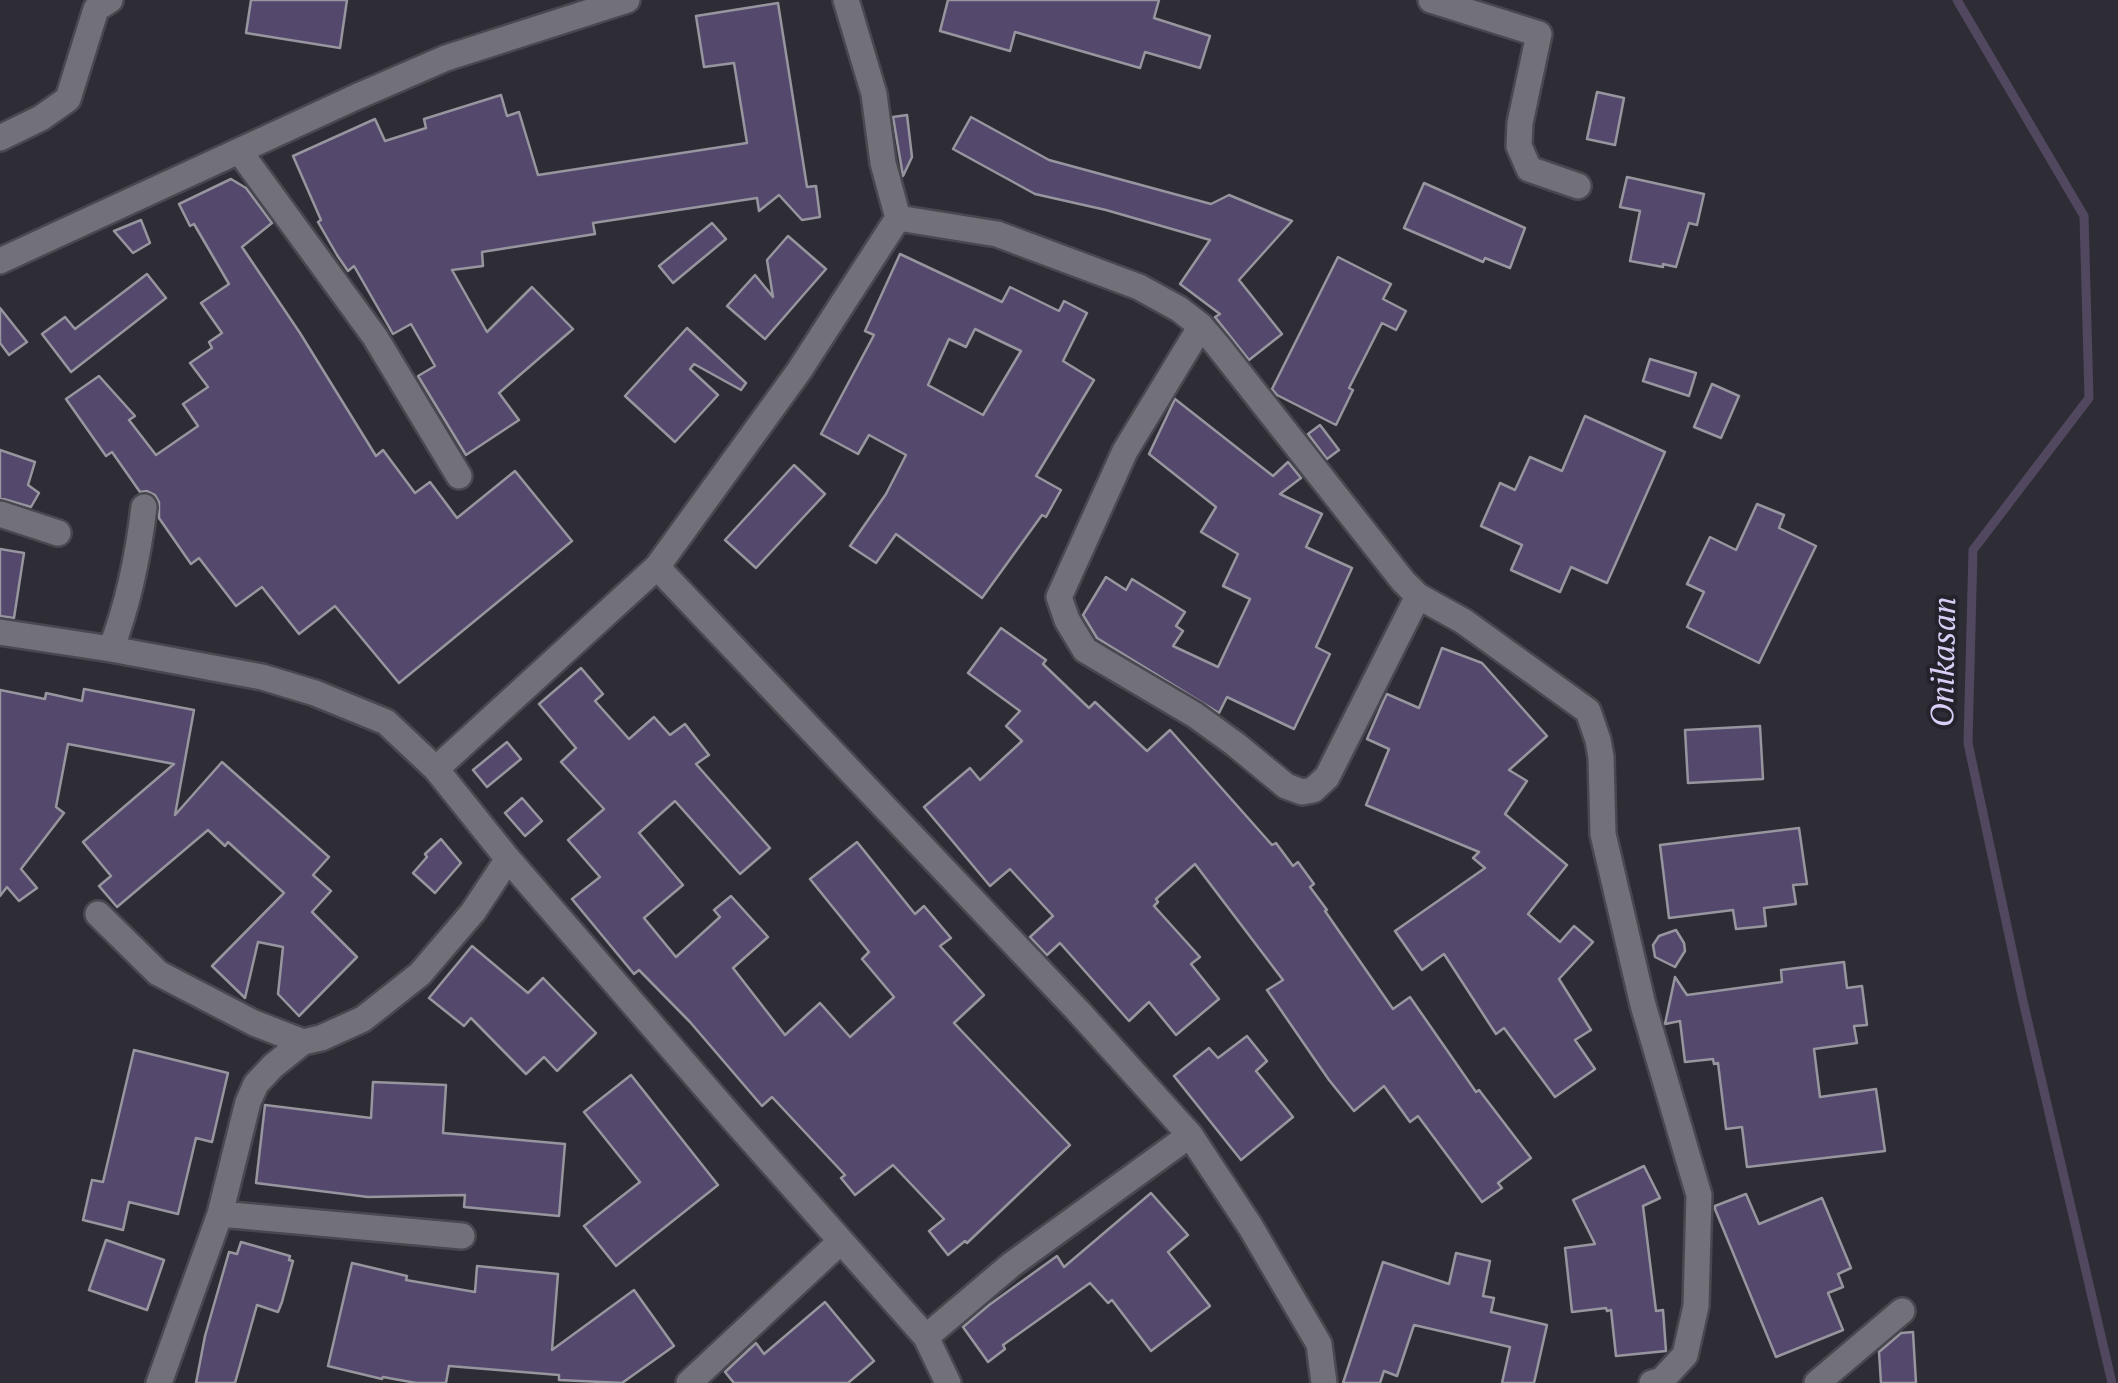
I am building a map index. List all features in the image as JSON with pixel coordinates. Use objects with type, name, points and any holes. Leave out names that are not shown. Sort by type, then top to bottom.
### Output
[{"type":"street","points":[[0,261],[446,58],[627,0]]},
{"type":"street","points":[[436,769],[657,567],[798,371],[898,218],[883,163],[874,94],[846,0]]},
{"type":"street","points":[[1431,0],[1539,34],[1518,146],[1529,168],[1578,186]]},
{"type":"street","points":[[0,138],[41,118],[68,99],[101,3]]},
{"type":"street","points":[[240,152],[375,337],[458,476]]},
{"type":"street","points":[[898,218],[997,234],[1139,286],[1179,309],[1201,326],[1418,596],[1463,621],[1588,711],[1601,757],[1603,834],[1643,1005],[1698,1195],[1696,1306],[1684,1356],[1662,1380],[1652,1383]]},
{"type":"street","points":[[1201,326],[1125,452],[1066,577],[1060,597],[1062,608],[1086,650],[1195,715],[1286,786],[1302,792],[1313,790],[1326,777],[1418,596]]},
{"type":"street","points":[[110,649],[133,580],[144,507]]},
{"type":"street","points":[[0,514],[58,532]]},
{"type":"street","points":[[657,567],[1053,983],[1190,1135],[1250,1226],[1319,1344],[1324,1383]]},
{"type":"street","points":[[0,632],[262,676],[386,722],[436,769],[508,858],[926,1338],[948,1383]]},
{"type":"street","points":[[159,1383],[220,1214],[256,1084],[303,1042],[362,1019],[420,974],[473,912],[508,858]]},
{"type":"street","points":[[98,914],[158,973],[254,1023],[303,1042]]},
{"type":"street","points":[[926,1338],[1011,1266],[1190,1135]]},
{"type":"street","points":[[220,1214],[462,1236]]},
{"type":"street","points":[[689,1383],[840,1242]]},
{"type":"street","points":[[1817,1383],[1902,1311]]},
{"type":"building","points":[[251,0],[347,0],[340,48],[246,33]]},
{"type":"building","points":[[948,0],[1159,0],[1154,18],[1210,36],[1200,68],[1145,52],[1140,68],[1015,32],[1010,51],[940,31]]},
{"type":"building","points":[[778,3],[807,187],[816,186],[820,217],[802,220],[779,195],[759,211],[757,198],[593,223],[595,234],[482,252],[483,266],[452,270],[487,332],[532,287],[573,329],[499,393],[519,420],[466,455],[418,376],[435,366],[411,324],[393,334],[354,266],[348,271],[318,222],[321,220],[293,156],[375,119],[385,141],[426,128],[424,119],[501,95],[507,116],[519,112],[538,175],[747,143],[734,63],[704,67],[696,16]]},
{"type":"building","points":[[1597,92],[1624,98],[1615,145],[1587,139]]},
{"type":"building","points":[[907,115],[912,157],[903,176],[893,117]]},
{"type":"building","points":[[971,117],[1049,160],[1211,204],[1229,195],[1292,221],[1239,280],[1282,334],[1249,360],[1215,317],[1220,314],[1180,284],[1210,240],[1035,194],[953,149]]},
{"type":"building","points":[[1627,177],[1704,194],[1697,225],[1689,223],[1676,267],[1630,261],[1640,211],[1620,207]]},
{"type":"building","points":[[231,179],[246,188],[272,223],[242,247],[376,456],[383,450],[415,493],[430,482],[457,518],[515,471],[572,541],[399,683],[335,606],[299,634],[262,587],[236,606],[199,558],[191,564],[159,518],[155,495],[140,492],[112,452],[106,456],[66,399],[99,376],[135,416],[129,420],[156,455],[198,426],[183,404],[208,387],[190,363],[212,348],[209,342],[222,333],[201,303],[229,284],[179,204]]},
{"type":"building","points":[[1424,183],[1525,228],[1510,268],[1485,258],[1483,262],[1404,228]]},
{"type":"building","points":[[141,220],[150,243],[133,253],[114,231]]},
{"type":"building","points":[[712,223],[726,239],[673,283],[659,266]]},
{"type":"building","points":[[788,236],[826,269],[765,339],[727,306],[755,275],[773,297],[767,260]]},
{"type":"building","points":[[900,254],[1002,302],[1010,287],[1059,311],[1064,301],[1087,313],[1063,361],[1094,380],[1036,476],[1061,490],[1046,517],[1042,515],[982,598],[896,534],[876,563],[850,546],[886,494],[906,455],[869,435],[858,454],[821,434],[874,335],[865,331]],"holes":[[[975,329],[1021,351],[983,415],[928,385],[949,339],[966,347]]]},
{"type":"building","points":[[1338,257],[1391,284],[1383,299],[1406,311],[1396,330],[1382,323],[1349,388],[1353,390],[1336,425],[1272,389]]},
{"type":"building","points":[[147,274],[166,298],[71,372],[42,334],[65,317],[75,329]]},
{"type":"building","points":[[0,308],[27,342],[9,355],[0,343]]},
{"type":"building","points":[[687,328],[746,383],[741,390],[694,364],[690,369],[718,395],[675,442],[625,396]]},
{"type":"building","points":[[1650,359],[1696,373],[1689,396],[1643,381]]},
{"type":"building","points":[[1712,384],[1739,396],[1721,438],[1694,427]]},
{"type":"building","points":[[1175,399],[1273,476],[1288,462],[1301,478],[1280,494],[1322,514],[1306,547],[1352,568],[1316,647],[1330,654],[1294,729],[1227,697],[1219,713],[1097,638],[1083,615],[1106,577],[1126,590],[1132,579],[1185,612],[1176,626],[1183,631],[1173,646],[1218,667],[1250,599],[1223,586],[1238,554],[1201,532],[1216,507],[1149,454]]},
{"type":"building","points":[[1585,416],[1665,452],[1607,583],[1571,567],[1560,592],[1511,570],[1522,545],[1481,526],[1500,483],[1515,490],[1530,457],[1562,471]]},
{"type":"building","points":[[1320,425],[1339,450],[1327,459],[1308,434]]},
{"type":"building","points":[[0,450],[35,462],[28,485],[39,493],[31,507],[0,498]]},
{"type":"building","points":[[794,465],[825,494],[756,568],[725,540]]},
{"type":"building","points":[[1757,504],[1784,515],[1779,528],[1816,546],[1759,663],[1687,627],[1704,592],[1687,584],[1710,537],[1736,550]]},
{"type":"building","points":[[0,549],[24,553],[14,618],[0,616]]},
{"type":"building","points":[[1001,628],[1046,660],[1043,664],[1089,708],[1095,702],[1147,751],[1170,730],[1272,845],[1276,843],[1293,866],[1298,862],[1314,884],[1310,887],[1325,911],[1393,1009],[1410,997],[1476,1092],[1479,1090],[1531,1158],[1498,1183],[1502,1188],[1482,1202],[1418,1116],[1410,1122],[1384,1086],[1354,1111],[1267,990],[1283,980],[1195,864],[1156,899],[1154,906],[1200,957],[1191,964],[1219,999],[1176,1035],[1149,1002],[1129,1021],[1060,943],[1047,955],[1030,937],[1053,916],[1010,869],[990,886],[924,807],[970,768],[980,780],[1022,741],[1006,726],[1020,711],[968,673]]},
{"type":"building","points":[[1442,648],[1482,663],[1547,736],[1509,770],[1527,781],[1505,814],[1567,865],[1528,914],[1560,942],[1574,926],[1593,942],[1559,979],[1591,1030],[1575,1040],[1595,1069],[1555,1097],[1504,1028],[1496,1034],[1444,954],[1422,970],[1395,931],[1485,868],[1473,858],[1479,852],[1366,805],[1389,749],[1367,739],[1383,702],[1387,694],[1419,708]]},
{"type":"building","points":[[581,668],[603,694],[595,701],[629,739],[654,717],[670,735],[685,724],[709,755],[696,764],[770,848],[740,874],[675,801],[639,833],[683,885],[644,918],[676,957],[720,917],[714,910],[731,896],[768,937],[733,968],[785,1035],[820,1003],[850,1037],[894,997],[862,959],[869,952],[810,879],[857,842],[915,914],[924,906],[951,938],[940,946],[984,995],[954,1023],[1070,1145],[967,1243],[948,1255],[929,1231],[944,1219],[893,1165],[855,1195],[841,1178],[845,1175],[772,1097],[762,1106],[690,1022],[639,970],[634,974],[572,899],[600,877],[568,840],[604,809],[561,762],[576,748],[539,704]]},
{"type":"building","points":[[84,689],[194,710],[175,815],[222,762],[329,857],[313,875],[331,891],[312,912],[357,957],[299,1016],[278,994],[283,947],[258,942],[245,998],[212,966],[284,893],[228,842],[225,846],[208,830],[117,907],[99,886],[111,876],[83,842],[174,764],[68,744],[56,807],[64,813],[21,869],[37,888],[19,901],[7,887],[0,896],[0,690],[45,699],[46,693],[82,701]]},
{"type":"building","points":[[1760,726],[1763,779],[1688,783],[1685,730]]},
{"type":"building","points":[[507,742],[521,759],[487,787],[473,770]]},
{"type":"building","points":[[522,798],[542,821],[525,836],[505,813]]},
{"type":"building","points":[[1799,828],[1807,884],[1793,885],[1796,904],[1764,908],[1766,926],[1736,929],[1733,910],[1669,918],[1660,845]]},
{"type":"building","points":[[441,839],[461,863],[435,893],[413,873]]},
{"type":"building","points":[[1676,930],[1685,951],[1675,967],[1655,957],[1653,945],[1659,936]]},
{"type":"building","points":[[472,946],[528,993],[543,978],[596,1033],[557,1071],[544,1057],[526,1074],[471,1018],[464,1026],[429,998]]},
{"type":"building","points":[[1844,962],[1847,988],[1862,986],[1867,1025],[1854,1026],[1857,1043],[1814,1049],[1820,1097],[1876,1089],[1885,1151],[1747,1167],[1742,1127],[1726,1129],[1718,1063],[1714,1064],[1713,1059],[1685,1062],[1680,1021],[1665,1024],[1675,977],[1687,995],[1782,982],[1781,970]]},
{"type":"building","points":[[1247,1036],[1267,1061],[1256,1071],[1293,1117],[1241,1160],[1174,1076],[1209,1048],[1218,1058]]},
{"type":"building","points":[[134,1050],[228,1073],[212,1142],[196,1138],[178,1214],[129,1202],[123,1230],[83,1220],[92,1180],[103,1182]]},
{"type":"building","points":[[631,1075],[718,1185],[616,1266],[584,1226],[640,1182],[584,1112]]},
{"type":"building","points":[[373,1082],[446,1085],[443,1133],[565,1144],[559,1216],[464,1207],[465,1195],[368,1197],[256,1183],[265,1105],[371,1118]]},
{"type":"building","points":[[1644,1166],[1660,1198],[1643,1206],[1656,1311],[1663,1310],[1666,1351],[1616,1356],[1611,1310],[1572,1312],[1565,1248],[1595,1244],[1573,1200]]},
{"type":"building","points":[[1151,1193],[1188,1235],[1168,1252],[1210,1306],[1151,1351],[1112,1300],[1108,1303],[1090,1283],[1003,1345],[1005,1349],[988,1362],[963,1327],[1057,1256],[1064,1267]]},
{"type":"building","points":[[1746,1194],[1759,1224],[1822,1198],[1851,1268],[1838,1274],[1843,1287],[1828,1293],[1843,1330],[1776,1357],[1715,1209]]},
{"type":"building","points":[[106,1240],[164,1260],[147,1310],[89,1290]]},
{"type":"building","points":[[241,1242],[290,1256],[293,1261],[282,1302],[278,1312],[257,1305],[235,1383],[196,1383],[229,1252],[237,1254]]},
{"type":"building","points":[[1456,1253],[1490,1261],[1483,1296],[1494,1298],[1491,1312],[1547,1325],[1534,1383],[1502,1383],[1510,1347],[1414,1325],[1397,1376],[1384,1371],[1380,1383],[1343,1383],[1383,1262],[1449,1284]]},
{"type":"building","points":[[352,1263],[407,1276],[406,1280],[475,1292],[477,1266],[558,1274],[552,1350],[634,1290],[674,1346],[622,1383],[559,1380],[559,1375],[449,1366],[446,1383],[416,1383],[328,1366]]},
{"type":"building","points":[[825,1302],[874,1361],[848,1383],[734,1383],[725,1372],[756,1343],[764,1354]]},
{"type":"building","points":[[1913,1332],[1916,1383],[1881,1383],[1879,1352],[1901,1333]]},
{"type":"waterway","name":"Onikasan","points":[[1957,0],[2084,216],[2089,398],[1973,550],[1968,743],[2112,1383]]}]
